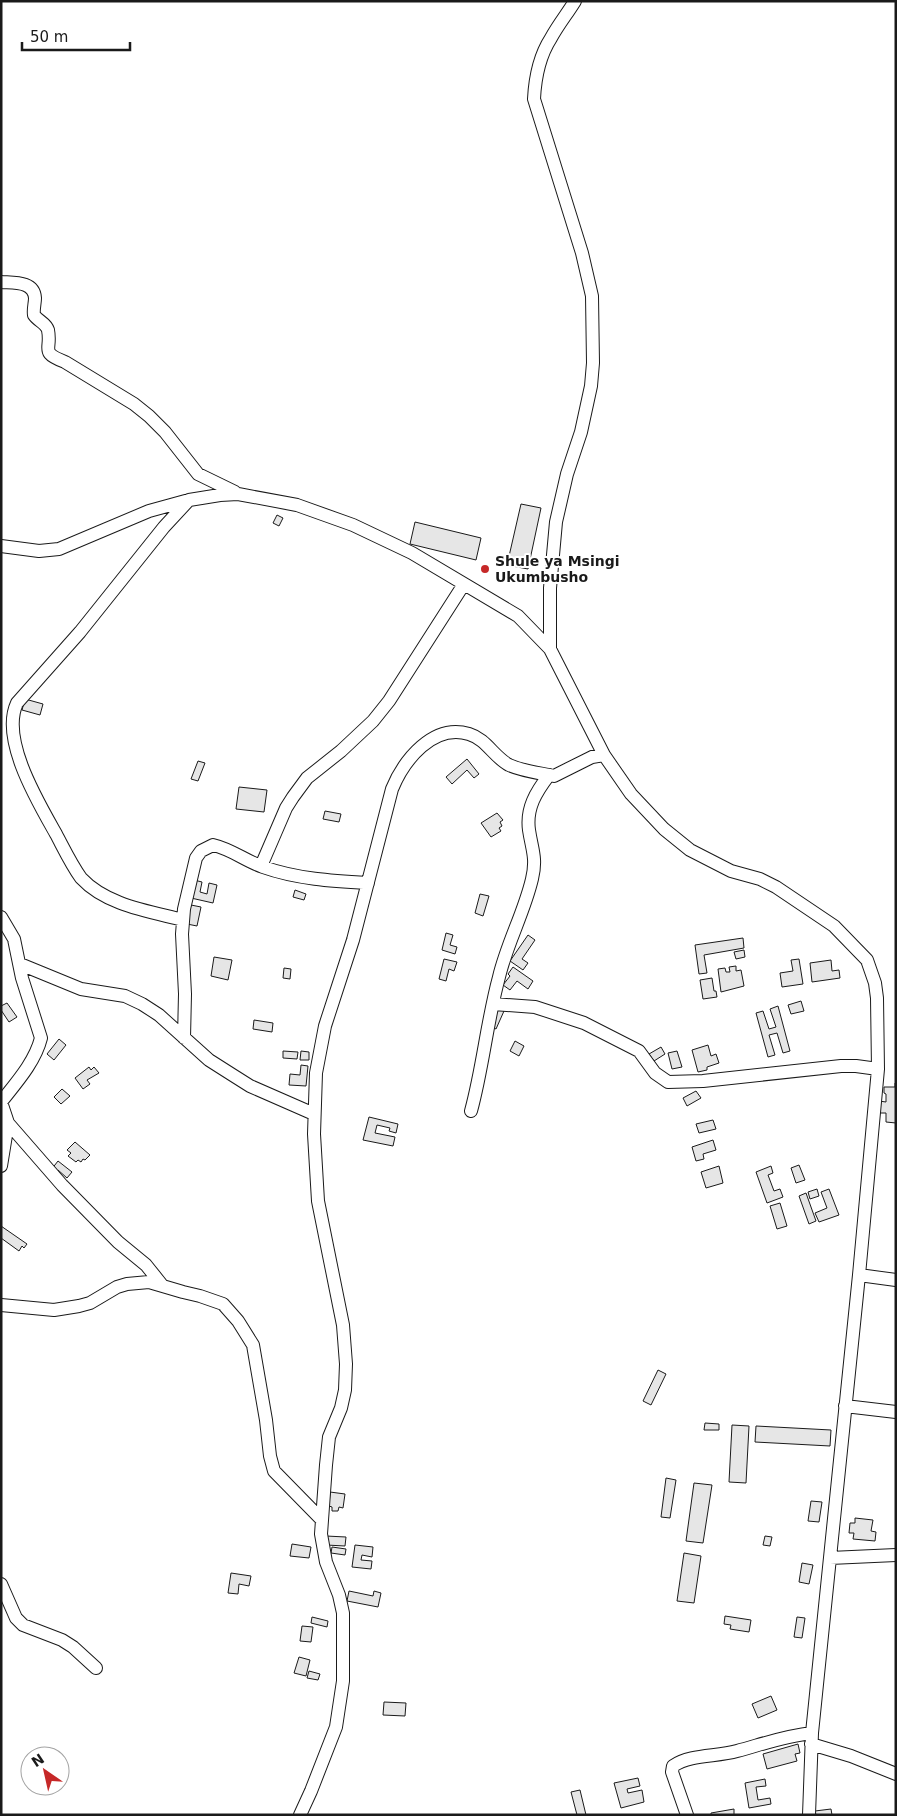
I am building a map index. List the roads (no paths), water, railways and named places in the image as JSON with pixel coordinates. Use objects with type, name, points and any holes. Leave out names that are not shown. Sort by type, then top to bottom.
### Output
[{"type":"street","points":[[550,649],[550,588],[556,522],[567,474],[581,432],[591,386],[593,362],[592,296],[582,253],[534,99],[540,64],[549,40],[575,1]]},
{"type":"street","points":[[1,282],[24,284],[33,290],[35,297],[34,315],[45,325],[48,331],[47,347],[54,358],[65,362],[134,404],[165,432],[198,474],[238,494],[297,505],[353,525],[412,553],[518,616],[550,649],[604,755],[632,794],[664,829],[690,850],[731,871],[760,879],[776,887],[834,926],[867,960],[875,983],[877,998],[878,1069],[812,1738],[809,1815]]},
{"type":"street","points":[[1,546],[39,550],[59,549],[150,511],[188,500],[238,494]]},
{"type":"street","points":[[183,920],[105,897],[80,878],[32,790],[21,764],[14,739],[12,722],[13,712],[17,703],[80,632],[188,500]]},
{"type":"street","points":[[261,866],[286,808],[293,797],[308,778],[373,721],[389,701],[464,584]]},
{"type":"street","points":[[300,1815],[336,1727],[343,1680],[343,1613],[339,1595],[324,1556],[321,1534],[329,1437],[341,1408],[345,1390],[346,1364],[343,1325],[318,1201],[314,1134],[316,1073],[325,1026],[353,940],[385,812],[398,774],[411,756],[444,733],[469,734],[484,743],[510,765],[554,776],[592,757],[604,755]]},
{"type":"street","points":[[471,1111],[480,1077],[493,1004],[506,949],[525,902],[532,878],[535,858],[528,817],[537,790],[549,775]]},
{"type":"street","points":[[184,1038],[183,920],[190,879],[196,858],[206,848],[213,845],[217,846],[261,866],[297,876],[330,881],[368,883]]},
{"type":"street","points":[[2,920],[14,939],[25,988],[41,1038],[39,1047],[31,1061],[1,1102],[8,1123],[62,1186],[118,1242],[146,1265],[162,1285]]},
{"type":"street","points":[[20,964],[80,989],[125,996],[159,1015],[209,1060],[250,1086],[314,1114]]},
{"type":"street","points":[[493,1004],[535,1007],[584,1023],[639,1051],[655,1073],[668,1082],[703,1081],[841,1066],[878,1069]]},
{"type":"street","points":[[1,1166],[8,1123]]},
{"type":"street","points":[[859,1275],[896,1280]]},
{"type":"street","points":[[1,1305],[54,1310],[90,1303],[117,1287],[133,1282],[149,1282],[162,1285],[223,1304],[252,1341],[274,1471],[322,1520]]},
{"type":"street","points":[[846,1406],[896,1412]]},
{"type":"street","points":[[830,1558],[896,1555]]},
{"type":"street","points":[[1,1584],[16,1618],[23,1625],[62,1640],[73,1647],[96,1668]]},
{"type":"street","points":[[686,1815],[672,1772],[673,1766],[678,1762],[691,1758],[735,1752],[789,1736],[812,1738],[896,1774]]},
{"type":"place","name":"Shule ya Msingi Ukumbusho","points":[[485,569]]}]
